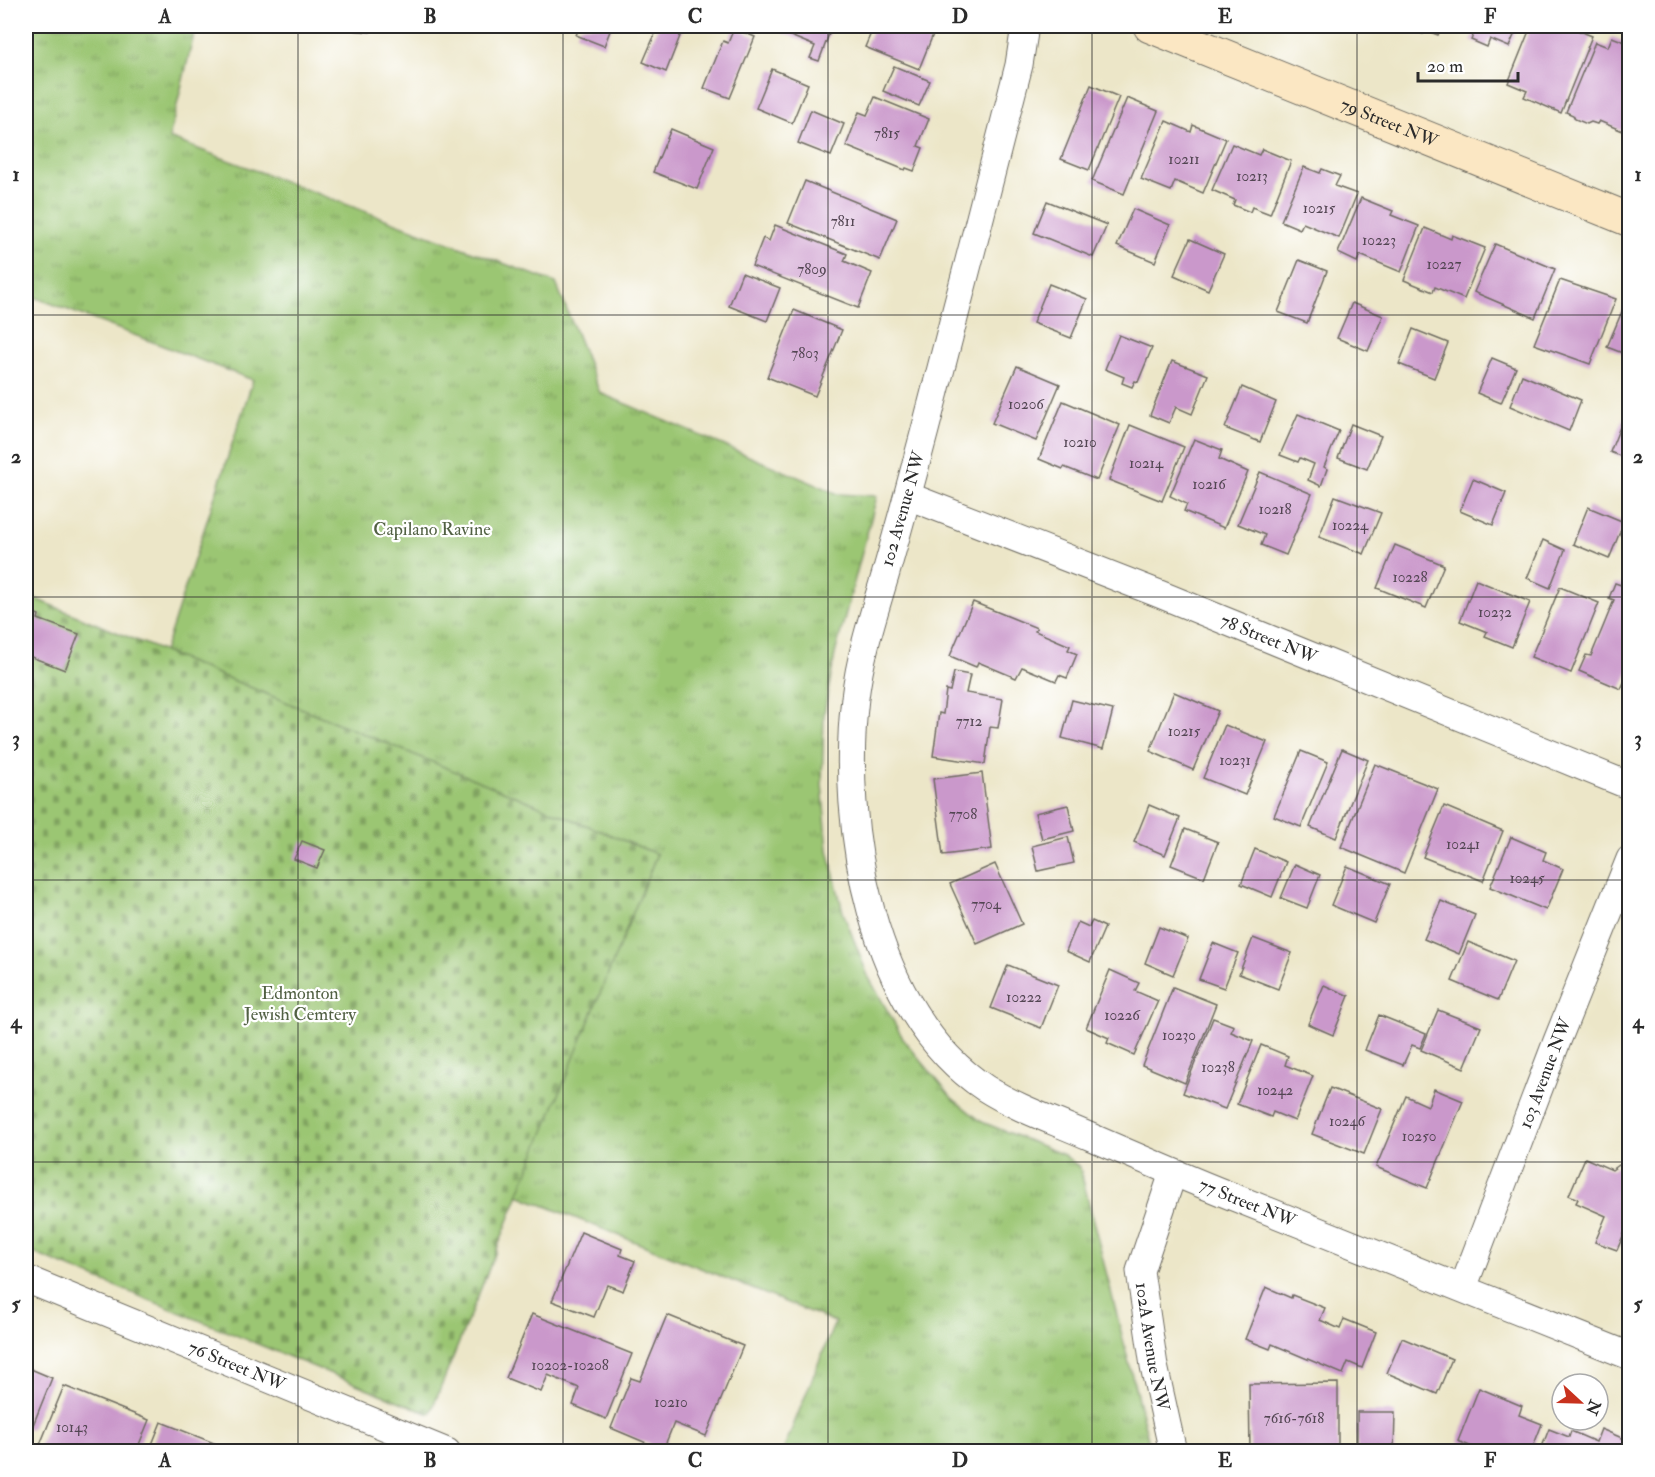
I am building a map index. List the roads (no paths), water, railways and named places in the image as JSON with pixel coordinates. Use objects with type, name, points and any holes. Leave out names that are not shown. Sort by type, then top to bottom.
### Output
[{"type":"street","name":"102 Avenue NW","points":[[903,994],[882,945],[867,895],[856,843],[851,745],[855,696],[864,648],[908,496],[1019,65],[1025,26]]},
{"type":"street","name":"79 Street NW","points":[[1150,26],[1629,220]]},
{"type":"street","name":"78 Street NW","points":[[908,496],[1157,593],[1629,786]]},
{"type":"street","name":"103 Avenue NW","points":[[1463,1288],[1552,1052],[1629,859]]},
{"type":"street","name":"77 Street NW","points":[[903,994],[939,1046],[961,1068],[985,1088],[1051,1121],[1173,1173],[1629,1356]]},
{"type":"street","name":"102A Avenue NW","points":[[1173,1173],[1140,1271],[1154,1366],[1173,1452]]},
{"type":"street","name":"76 Street NW","points":[[26,1279],[430,1448]]},
{"type":"park label","name":"Capilano Ravine","points":[[432,529]]},
{"type":"park label","name":"Edmonton Jewish Cemtery","points":[[300,1003]]}]
